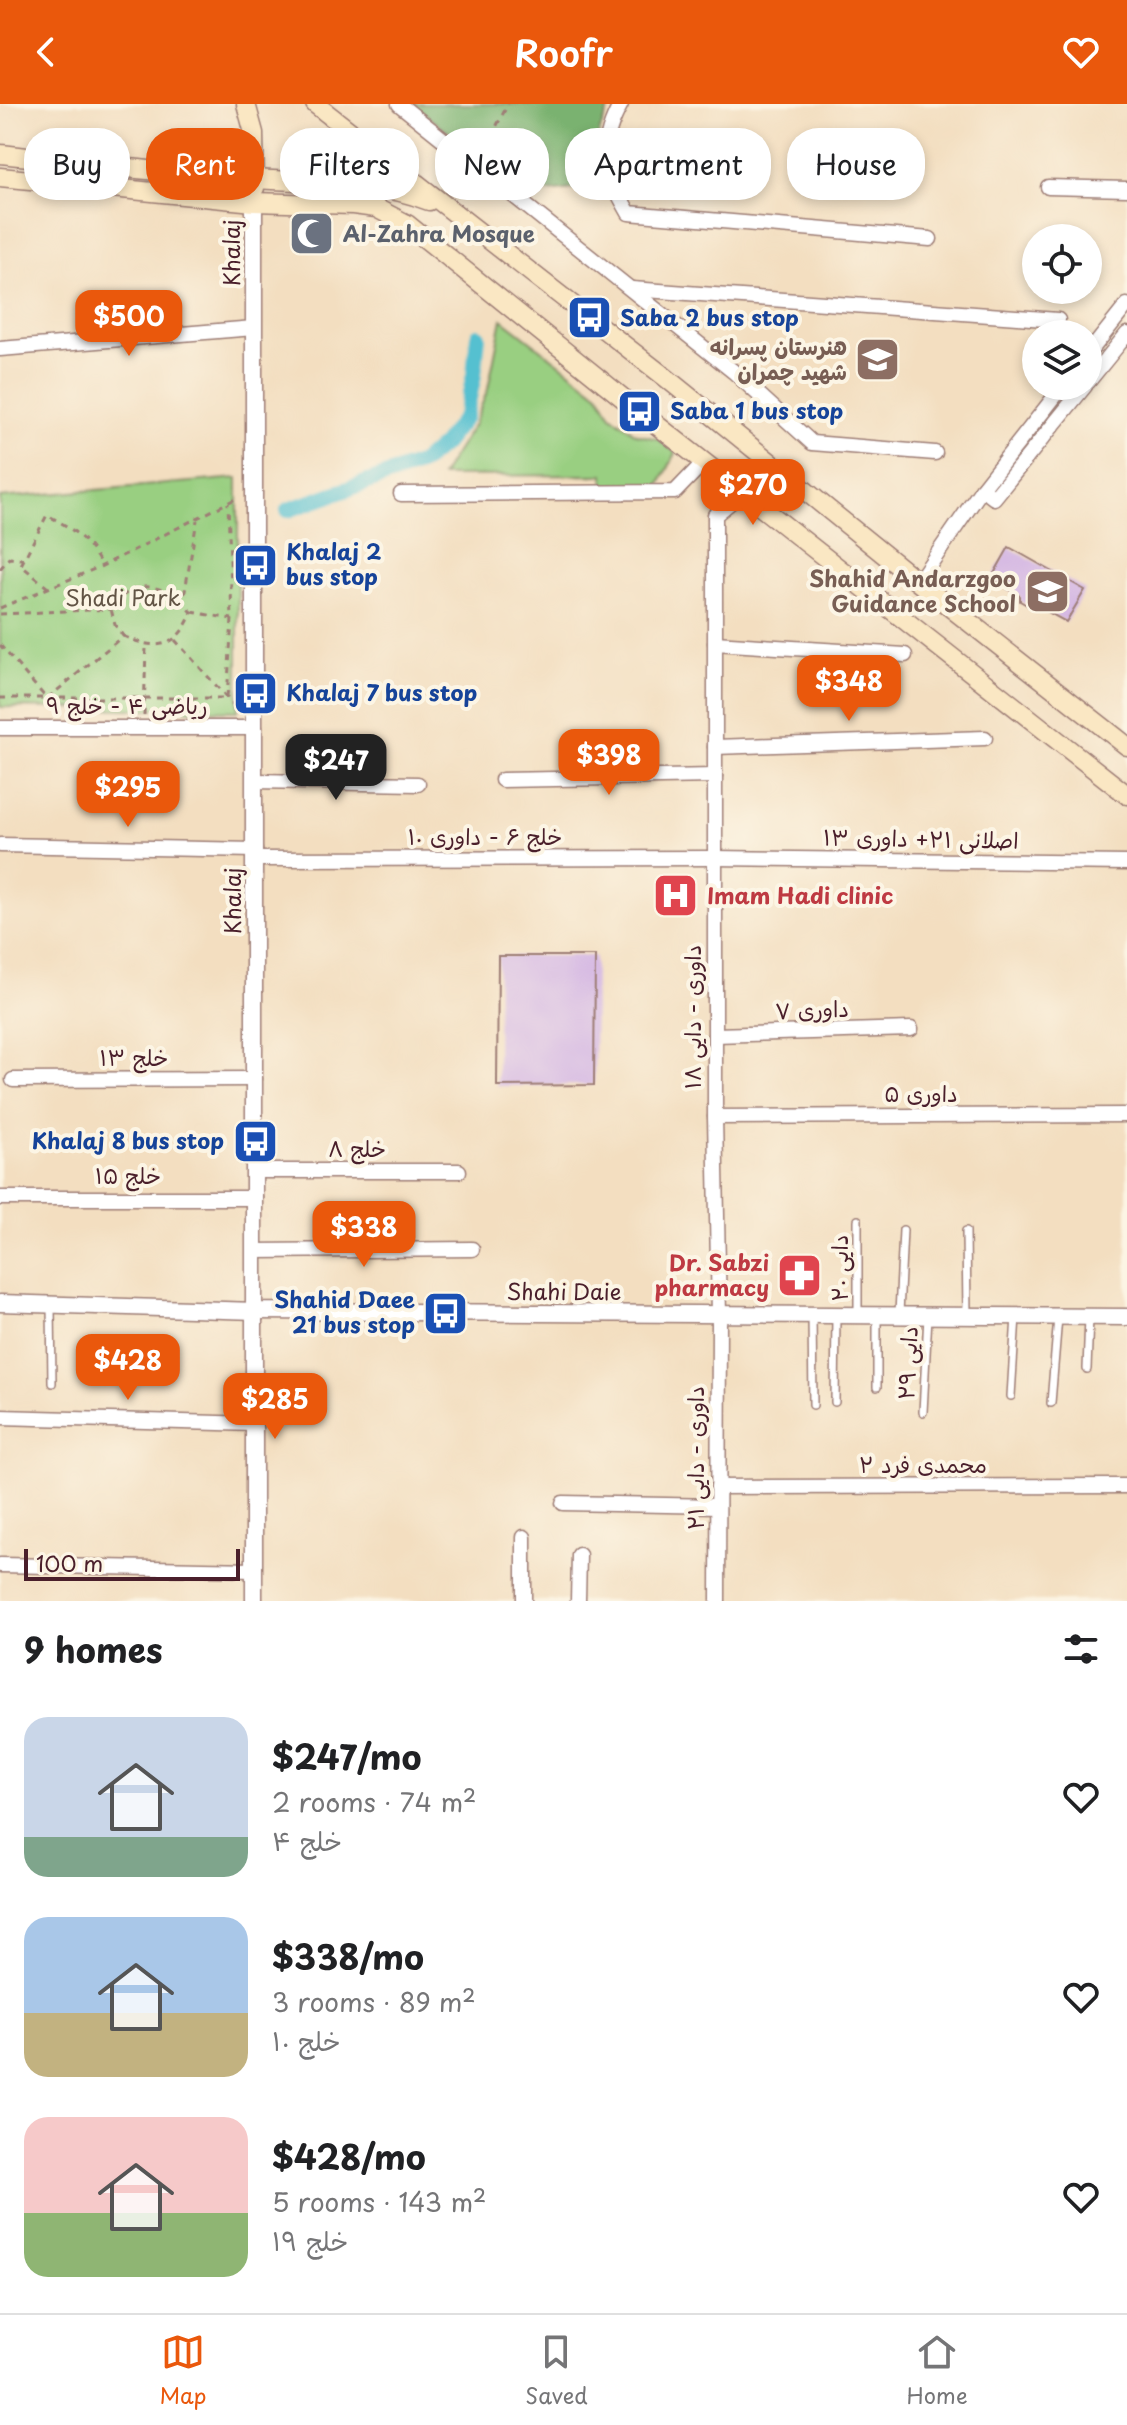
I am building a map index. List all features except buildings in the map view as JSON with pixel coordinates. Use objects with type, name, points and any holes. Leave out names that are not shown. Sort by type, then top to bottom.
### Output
[{"type":"main road","points":[[246,104],[253,128]]},
{"type":"main road","points":[[315,104],[665,377],[1127,746]]},
{"type":"main road","points":[[0,154],[146,168]]},
{"type":"main road","points":[[0,177],[254,202],[353,205],[376,208],[407,224],[1127,795]]},
{"type":"main road","points":[[264,179],[355,183],[406,191],[447,207]]},
{"type":"street","points":[[399,104],[435,133]]},
{"type":"street","points":[[621,104],[605,141],[610,178],[629,213],[930,239]]},
{"type":"street","points":[[1048,187],[1127,189]]},
{"type":"street","points":[[519,200],[734,372],[812,443],[935,453]]},
{"type":"street","name":"Khalaj","points":[[254,202],[254,1601]]},
{"type":"street","points":[[632,289],[1058,320]]},
{"type":"street","points":[[1102,336],[1127,305]]},
{"type":"street","points":[[0,349],[254,328]]},
{"type":"street","points":[[1102,364],[1127,334]]},
{"type":"street","points":[[918,582],[982,489],[1052,400]]},
{"type":"street","points":[[982,489],[994,498],[1073,400]]},
{"type":"street","points":[[401,494],[675,492],[704,462]]},
{"type":"street","name":"داوری - دایی ۱۸","points":[[719,1315],[715,1117],[715,515],[743,492]]},
{"type":"street","points":[[715,643],[905,655]]},
{"type":"street","name":"ریاضی ۴ - خلج ۹","points":[[0,728],[255,728]]},
{"type":"street","points":[[715,747],[985,738]]},
{"type":"street","points":[[502,780],[715,776]]},
{"type":"street","points":[[255,781],[418,784]]},
{"type":"street","name":"خلج ۶ - داوری ۱۰","points":[[0,845],[255,855],[715,858]]},
{"type":"street","name":"اصلانی ۲۱+ داوری ۱۳","points":[[715,858],[1127,863]]},
{"type":"street","name":"داوری ۷","points":[[715,1035],[911,1029]]},
{"type":"street","name":"خلج ۱۳","points":[[13,1080],[255,1079]]},
{"type":"street","name":"داوری ۵","points":[[715,1117],[1127,1115]]},
{"type":"street","name":"خلج ۸","points":[[255,1171],[459,1171]]},
{"type":"street","name":"خلج ۱۵","points":[[0,1198],[255,1198]]},
{"type":"street","points":[[255,1251],[472,1249]]},
{"type":"street","name":"Shahi Daie","points":[[0,1303],[256,1311],[1127,1317]]},
{"type":"street","name":"داوری - دایی ۲۱","points":[[718,1601],[719,1315]]},
{"type":"street","points":[[0,1417],[255,1424]]},
{"type":"street","name":"محمدی فرد ۲","points":[[718,1487],[1127,1486]]},
{"type":"street","points":[[563,1503],[718,1506]]},
{"type":"street","points":[[524,1537],[524,1601]]},
{"type":"street","points":[[578,1601],[579,1555]]},
{"type":"street","points":[[0,1565],[254,1570]]},
{"type":"lane","name":"دایی ۲۰","points":[[858,1220],[858,1316]]},
{"type":"lane","points":[[898,1316],[903,1230]]},
{"type":"lane","points":[[966,1231],[967,1316]]},
{"type":"lane","points":[[51,1303],[52,1383]]},
{"type":"lane","points":[[812,1315],[813,1405]]},
{"type":"lane","points":[[835,1402],[836,1315]]},
{"type":"lane","points":[[877,1316],[877,1387]]},
{"type":"lane","name":"دایی ۲۹","points":[[923,1412],[928,1316]]},
{"type":"lane","points":[[1011,1396],[1016,1316]]},
{"type":"lane","points":[[1051,1403],[1058,1317]]},
{"type":"lane","points":[[1087,1369],[1089,1317]]},
{"type":"path","points":[[496,128],[508,104]]},
{"type":"path","points":[[0,611],[102,566],[255,489]]},
{"type":"path","points":[[227,698],[232,619],[228,503]]},
{"type":"path","points":[[49,588],[21,565],[47,515],[74,529],[91,546],[102,566]]},
{"type":"path","points":[[183,603],[198,518]]},
{"type":"path","points":[[0,569],[9,558],[24,560]]},
{"type":"path","points":[[111,609],[122,594],[143,586],[171,592],[192,612],[232,619]]},
{"type":"path","points":[[111,609],[115,625],[123,636],[146,647],[175,640],[185,630],[192,612]]},
{"type":"path","points":[[0,611],[111,609]]},
{"type":"path","points":[[48,698],[123,636]]},
{"type":"path","points":[[175,640],[255,728]]},
{"type":"path","points":[[0,645],[48,698],[58,712],[63,728]]},
{"type":"path","points":[[145,728],[146,647]]},
{"type":"path","points":[[0,698],[227,698]]},
{"type":"green space","points":[[411,104],[611,104],[601,128],[565,128],[565,190],[549,192],[549,128],[443,128]]},
{"type":"green space","points":[[502,319],[599,394],[611,415],[636,434],[658,439],[676,453],[659,486],[604,485],[603,475],[441,476],[474,424],[488,389]]},
{"type":"green space","name":"Shadi Park","points":[[238,478],[238,711],[0,707],[0,498]]},
{"type":"waterway","points":[[288,510],[422,463],[443,445],[465,417],[478,336]]},
{"type":"place","name":"Al-Zahra Mosque","points":[[312,234]]},
{"type":"place","name":"Saba 2 bus stop","points":[[589,318]]},
{"type":"place","name":"هنرستان پسرانه شهید چمران","points":[[878,360]]},
{"type":"place","name":"Saba 1 bus stop","points":[[639,411]]},
{"type":"place","name":"Khalaj 2 bus stop","points":[[255,565]]},
{"type":"place","name":"Shahid Andarzgoo Guidance School","points":[[1047,592]]},
{"type":"place","name":"Khalaj 7 bus stop","points":[[255,693]]},
{"type":"place","name":"Imam Hadi clinic","points":[[676,896]]},
{"type":"place","name":"Khalaj 8 bus stop","points":[[255,1141]]},
{"type":"place","name":"Dr. Sabzi pharmacy","points":[[800,1276]]},
{"type":"place","name":"Shahid Daee 21 bus stop","points":[[446,1313]]}]
